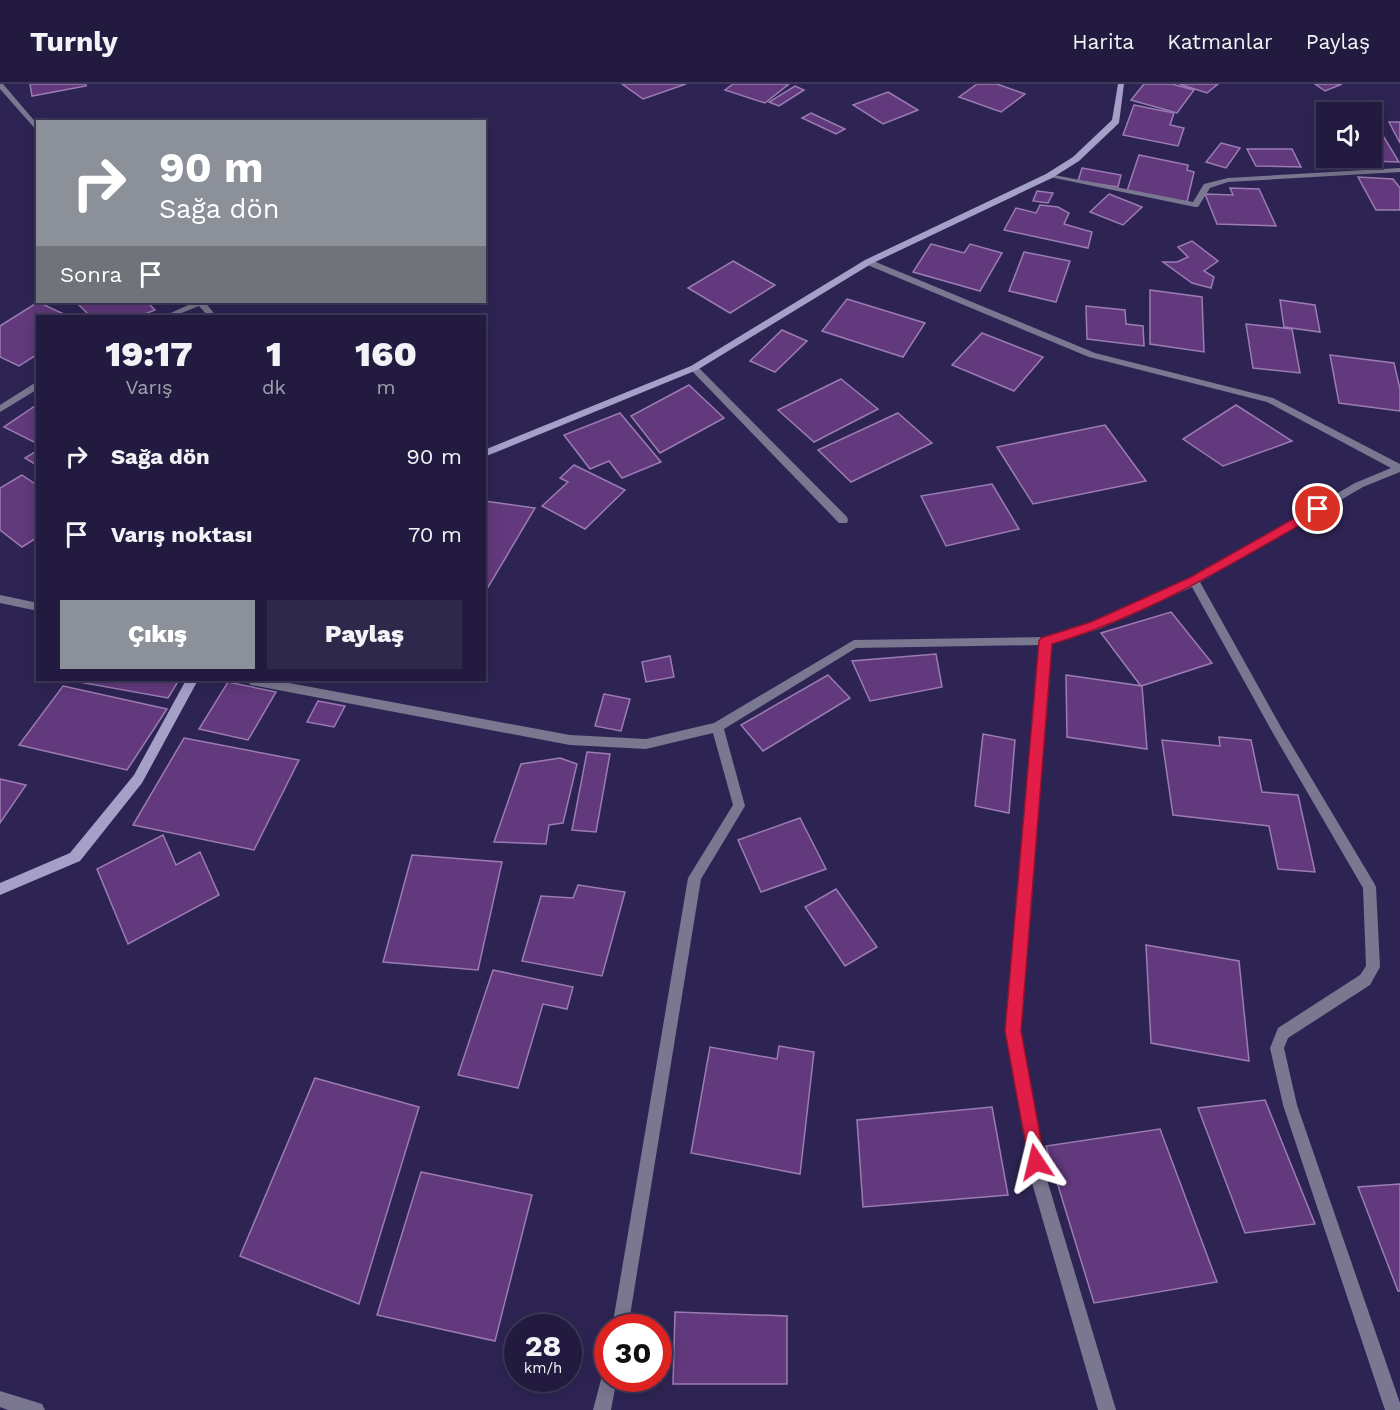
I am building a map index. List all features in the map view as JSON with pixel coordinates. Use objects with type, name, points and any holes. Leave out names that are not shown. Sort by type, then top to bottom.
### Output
[{"type":"street","points":[[486,453],[694,368],[868,262],[1049,176],[1076,159],[1116,121],[1121,84]]},
{"type":"street","points":[[0,85],[36,128]]},
{"type":"street","points":[[1049,176],[1195,206],[1207,186],[1228,180],[1400,170]]},
{"type":"street","points":[[868,262],[1092,355],[1270,400],[1400,468]]},
{"type":"street","points":[[170,315],[199,303]]},
{"type":"street","points":[[202,303],[211,315]]},
{"type":"street","points":[[694,368],[843,520]]},
{"type":"street","points":[[0,408],[36,385]]},
{"type":"street","points":[[255,681],[570,740],[646,744],[717,727],[854,644],[1046,641],[1095,626],[1194,581],[1359,485],[1400,468]]},
{"type":"street","points":[[1194,581],[1278,732],[1369,887],[1373,967],[1365,980],[1283,1033],[1277,1048],[1290,1105],[1394,1410]]},
{"type":"street","points":[[0,599],[36,607]]},
{"type":"street","points":[[1046,641],[1013,1031],[1040,1183],[1107,1410]]},
{"type":"street","points":[[0,889],[75,858],[138,779],[191,681]]},
{"type":"street","points":[[622,1314],[695,878],[739,806],[717,727]]},
{"type":"street","points":[[603,1410],[606,1392]]},
{"type":"street","points":[[0,1399],[36,1410]]},
{"type":"building","points":[[30,84],[86,84],[86,86],[32,96]]},
{"type":"building","points":[[622,84],[686,84],[643,99]]},
{"type":"building","points":[[733,84],[789,84],[765,103],[725,90]]},
{"type":"building","points":[[977,84],[997,84],[1025,94],[1001,112],[959,97]]},
{"type":"building","points":[[1144,84],[1172,84],[1194,90],[1177,113],[1131,100]]},
{"type":"building","points":[[1179,84],[1218,84],[1207,93]]},
{"type":"building","points":[[1315,84],[1342,84],[1325,91]]},
{"type":"building","points":[[795,86],[804,90],[779,106],[769,102]]},
{"type":"building","points":[[888,92],[918,110],[883,124],[853,105]]},
{"type":"building","points":[[1134,105],[1174,113],[1170,125],[1184,128],[1178,146],[1123,135]]},
{"type":"building","points":[[811,113],[845,129],[836,134],[802,118]]},
{"type":"building","points":[[1389,122],[1400,122],[1400,143]]},
{"type":"building","points":[[1382,134],[1399,162],[1382,161]]},
{"type":"building","points":[[1221,143],[1240,148],[1226,168],[1206,162]]},
{"type":"building","points":[[1247,149],[1292,149],[1301,167],[1256,166]]},
{"type":"building","points":[[1139,155],[1188,165],[1187,170],[1194,172],[1187,202],[1127,191]]},
{"type":"building","points":[[1082,168],[1121,175],[1118,187],[1078,181]]},
{"type":"building","points":[[1358,177],[1393,179],[1400,188],[1400,210],[1376,210]]},
{"type":"building","points":[[1230,188],[1259,189],[1276,226],[1217,224],[1205,194],[1233,195]]},
{"type":"building","points":[[1037,191],[1053,193],[1048,203],[1033,201]]},
{"type":"building","points":[[1109,194],[1142,207],[1123,225],[1090,212]]},
{"type":"building","points":[[1040,205],[1058,207],[1069,213],[1064,224],[1092,232],[1088,248],[1004,230],[1016,208],[1036,213]]},
{"type":"building","points":[[1192,241],[1218,261],[1204,271],[1214,277],[1211,288],[1192,283],[1163,262],[1177,262],[1188,257],[1178,247]]},
{"type":"building","points":[[931,244],[964,253],[970,244],[1002,253],[980,291],[913,272]]},
{"type":"building","points":[[1024,252],[1070,261],[1056,302],[1009,291]]},
{"type":"building","points":[[733,261],[775,285],[730,313],[688,288]]},
{"type":"building","points":[[1150,290],[1202,297],[1204,352],[1150,344]]},
{"type":"building","points":[[847,299],[925,323],[903,357],[822,331]]},
{"type":"building","points":[[1280,300],[1315,305],[1320,332],[1284,327]]},
{"type":"building","points":[[36,303],[66,315],[36,315],[36,355],[19,366],[0,357],[0,326]]},
{"type":"building","points":[[77,303],[148,303],[155,310],[142,315],[89,315]]},
{"type":"building","points":[[1086,306],[1125,310],[1126,324],[1143,326],[1144,346],[1087,339]]},
{"type":"building","points":[[1246,324],[1292,329],[1300,373],[1253,368]]},
{"type":"building","points":[[782,330],[807,341],[775,372],[750,361]]},
{"type":"building","points":[[982,333],[1043,357],[1014,391],[952,365]]},
{"type":"building","points":[[1330,355],[1394,363],[1400,389],[1400,411],[1339,403]]},
{"type":"building","points":[[841,379],[878,409],[814,442],[778,410]]},
{"type":"building","points":[[689,385],[724,418],[660,453],[631,416]]},
{"type":"building","points":[[36,405],[36,443],[4,427]]},
{"type":"building","points":[[1236,405],[1292,441],[1223,466],[1183,439]]},
{"type":"building","points":[[620,413],[661,462],[622,478],[609,461],[590,469],[564,435]]},
{"type":"building","points":[[898,413],[932,443],[851,482],[818,450]]},
{"type":"building","points":[[1105,425],[1146,481],[1033,504],[997,447]]},
{"type":"building","points":[[36,451],[36,465],[25,458]]},
{"type":"building","points":[[574,465],[625,490],[585,529],[542,506],[568,482],[560,478]]},
{"type":"building","points":[[22,475],[36,485],[36,538],[22,547],[0,530],[0,488]]},
{"type":"building","points":[[992,484],[1019,529],[946,546],[921,496]]},
{"type":"building","points":[[486,501],[535,508],[486,591]]},
{"type":"building","points":[[1171,612],[1212,663],[1141,686],[1101,633]]},
{"type":"building","points":[[936,654],[942,687],[870,701],[852,661]]},
{"type":"building","points":[[670,656],[674,677],[646,682],[642,662]]},
{"type":"building","points":[[828,675],[850,698],[763,751],[741,725]]},
{"type":"building","points":[[1066,675],[1142,686],[1147,749],[1067,737]]},
{"type":"building","points":[[80,681],[178,681],[168,698]]},
{"type":"building","points":[[228,682],[276,692],[248,740],[199,729]]},
{"type":"building","points":[[63,686],[167,709],[127,770],[19,745]]},
{"type":"building","points":[[604,694],[630,699],[621,731],[595,726]]},
{"type":"building","points":[[318,701],[345,706],[334,727],[307,722]]},
{"type":"building","points":[[983,734],[1015,740],[1009,813],[975,806]]},
{"type":"building","points":[[1219,737],[1251,740],[1262,792],[1298,795],[1315,872],[1278,869],[1269,826],[1173,815],[1162,740],[1220,746]]},
{"type":"building","points":[[184,738],[299,760],[254,850],[133,825]]},
{"type":"building","points":[[587,752],[610,754],[596,832],[572,830]]},
{"type":"building","points":[[560,758],[577,764],[563,823],[549,825],[546,844],[494,842],[521,764]]},
{"type":"building","points":[[0,779],[26,785],[0,823]]},
{"type":"building","points":[[800,818],[826,869],[761,892],[738,840]]},
{"type":"building","points":[[163,835],[176,865],[200,852],[219,895],[128,944],[97,869]]},
{"type":"building","points":[[412,855],[502,862],[478,970],[383,962]]},
{"type":"building","points":[[578,885],[625,892],[602,976],[522,961],[541,896],[573,898]]},
{"type":"building","points":[[836,889],[877,947],[845,966],[805,907]]},
{"type":"building","points":[[1146,945],[1239,961],[1249,1061],[1151,1043]]},
{"type":"building","points":[[493,970],[573,987],[567,1009],[543,1004],[518,1088],[458,1075]]},
{"type":"building","points":[[779,1046],[814,1052],[800,1174],[691,1153],[710,1047],[777,1059]]},
{"type":"building","points":[[315,1078],[419,1107],[359,1304],[240,1256]]},
{"type":"building","points":[[1265,1100],[1315,1224],[1245,1233],[1198,1108]]},
{"type":"building","points":[[992,1107],[1008,1195],[863,1207],[857,1120]]},
{"type":"building","points":[[1160,1129],[1217,1282],[1094,1303],[1046,1146]]},
{"type":"building","points":[[421,1172],[532,1195],[495,1341],[377,1315]]},
{"type":"building","points":[[1400,1184],[1400,1291],[1398,1291],[1358,1187]]},
{"type":"building","points":[[675,1312],[787,1316],[787,1384],[673,1384]]},
{"type":"route","points":[[1036,1162],[1013,1031],[1046,641],[1095,626],[1194,581],[1318,509]]}]
